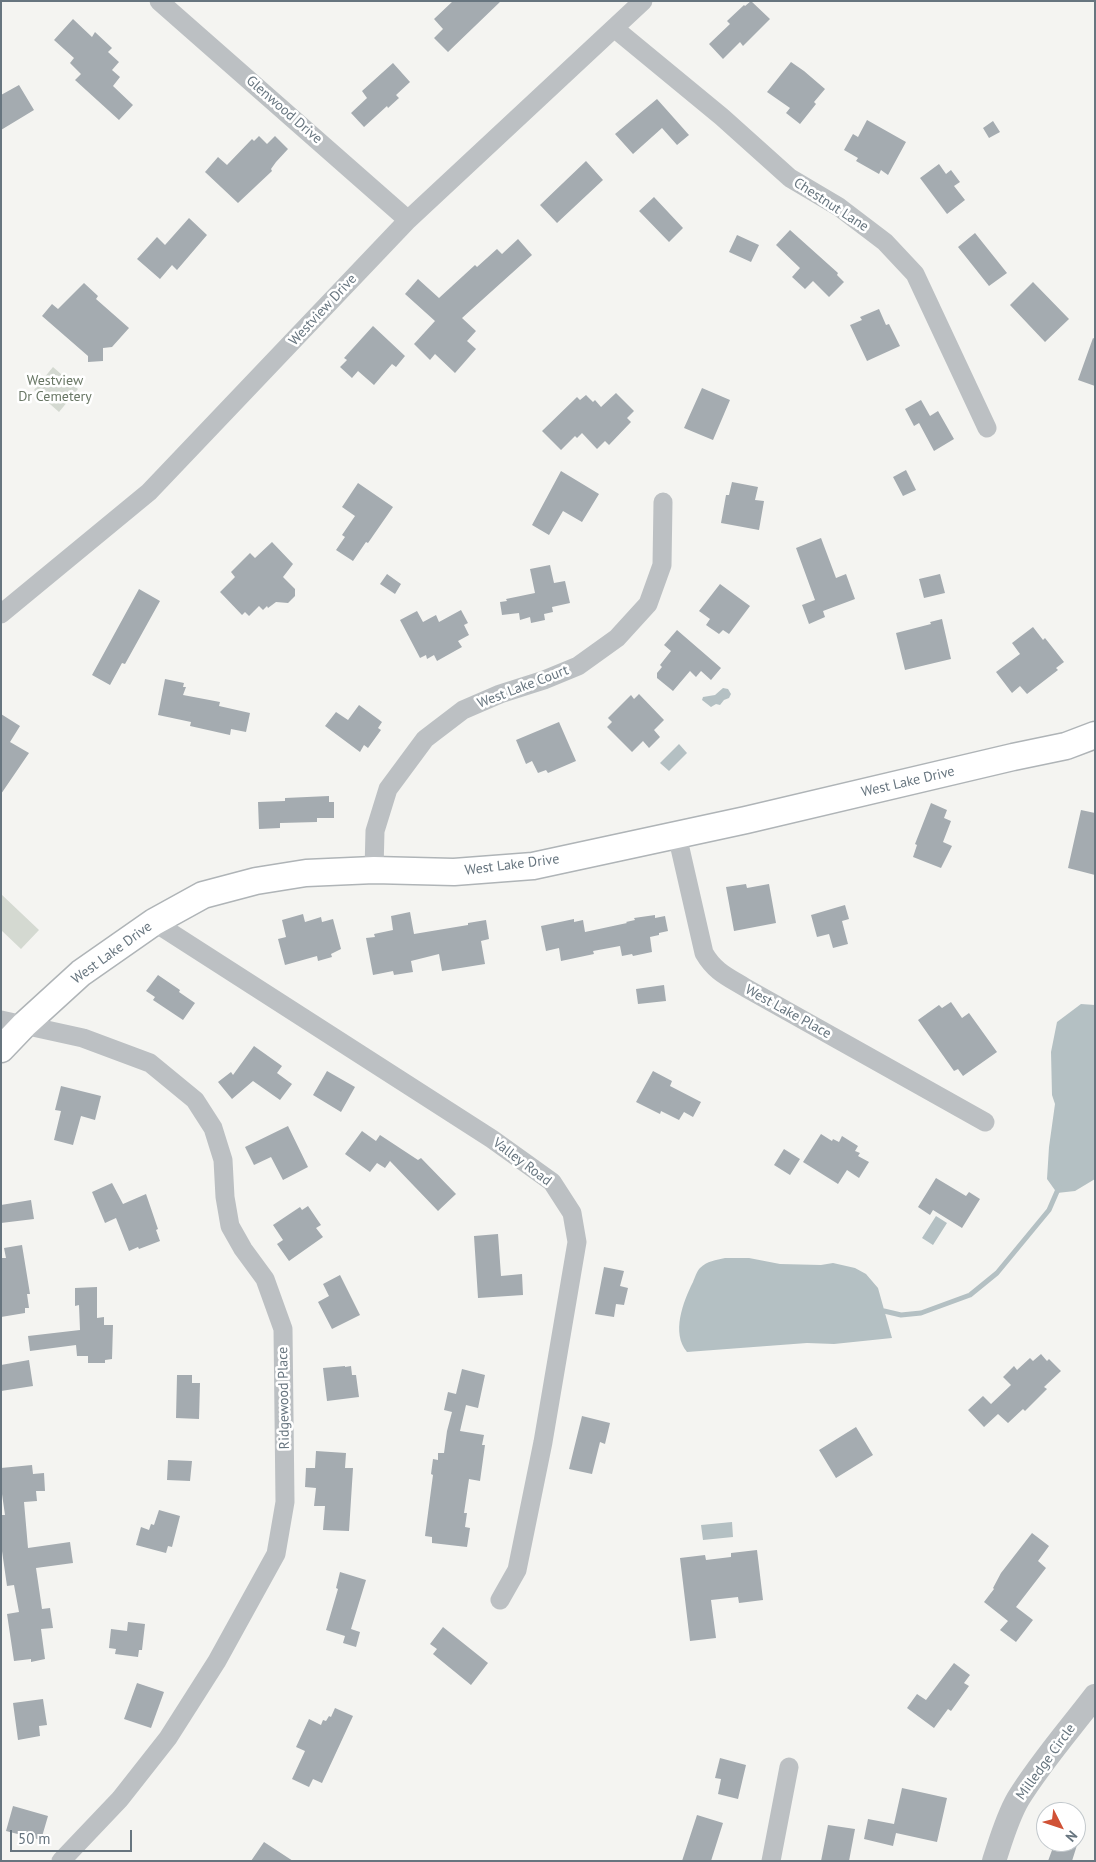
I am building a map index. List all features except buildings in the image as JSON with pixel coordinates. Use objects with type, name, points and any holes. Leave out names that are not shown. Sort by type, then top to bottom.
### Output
[{"type":"main road","name":"West Lake Drive","points":[[1,1049],[12,1023],[154,922],[203,895],[256,881],[306,873],[374,870],[454,872],[533,866],[678,835],[1066,746],[1095,735]]},
{"type":"street","name":"Glenwood Drive","points":[[159,1],[408,220]]},
{"type":"street","name":"Westview Drive","points":[[1,614],[149,492],[408,220],[643,1]]},
{"type":"street","name":"Chestnut Lane","points":[[614,28],[722,117],[790,178],[838,207],[885,242],[914,274],[987,428]]},
{"type":"street","name":"West Lake Court","points":[[374,870],[375,831],[388,789],[425,739],[463,710],[500,694],[544,680],[578,666],[617,638],[648,604],[662,564],[663,502]]},
{"type":"street","name":"West Lake Place","points":[[678,835],[704,953],[720,973],[985,1122]]},
{"type":"street","name":"Valley Road","points":[[154,922],[492,1139],[552,1182],[572,1213],[577,1242],[543,1442],[516,1570],[500,1600]]},
{"type":"street","name":"Ridgewood Place","points":[[12,1023],[83,1038],[150,1063],[195,1100],[213,1128],[223,1160],[225,1197],[230,1226],[242,1249],[265,1279],[283,1329],[285,1502],[276,1554],[217,1662],[168,1738],[120,1799],[61,1861]]},
{"type":"street","name":"Milledge Circle","points":[[994,1861],[1017,1800],[1095,1696]]},
{"type":"street","points":[[771,1861],[789,1767]]},
{"type":"green space","name":"Westview Dr Cemetery","points":[[53,367],[78,389],[59,412],[34,390]]},
{"type":"green space","points":[[1,894],[39,930],[21,949],[1,930]]},
{"type":"shaded area","points":[[723,688],[728,689],[731,694],[720,705],[716,704],[711,707],[702,700],[703,697],[715,695]]},
{"type":"shaded area","points":[[679,744],[687,753],[669,771],[660,763]]},
{"type":"shaded area","points":[[1081,1004],[1095,1005],[1095,1179],[1075,1191],[1057,1193],[1047,1179],[1055,1104],[1052,1095],[1051,1052],[1057,1022]]},
{"type":"shaded area","points":[[936,1216],[947,1223],[933,1245],[922,1238]]},
{"type":"shaded area","points":[[725,1258],[749,1258],[780,1264],[821,1265],[833,1263],[855,1268],[866,1274],[878,1288],[892,1338],[834,1344],[807,1343],[687,1352],[680,1336],[679,1327],[682,1308],[700,1268],[709,1262]]},
{"type":"shaded area","points":[[732,1522],[733,1537],[703,1540],[701,1525]]},
{"type":"waterway","points":[[884,1311],[901,1315],[921,1313],[970,1295],[997,1273],[1049,1210],[1059,1187]]}]
